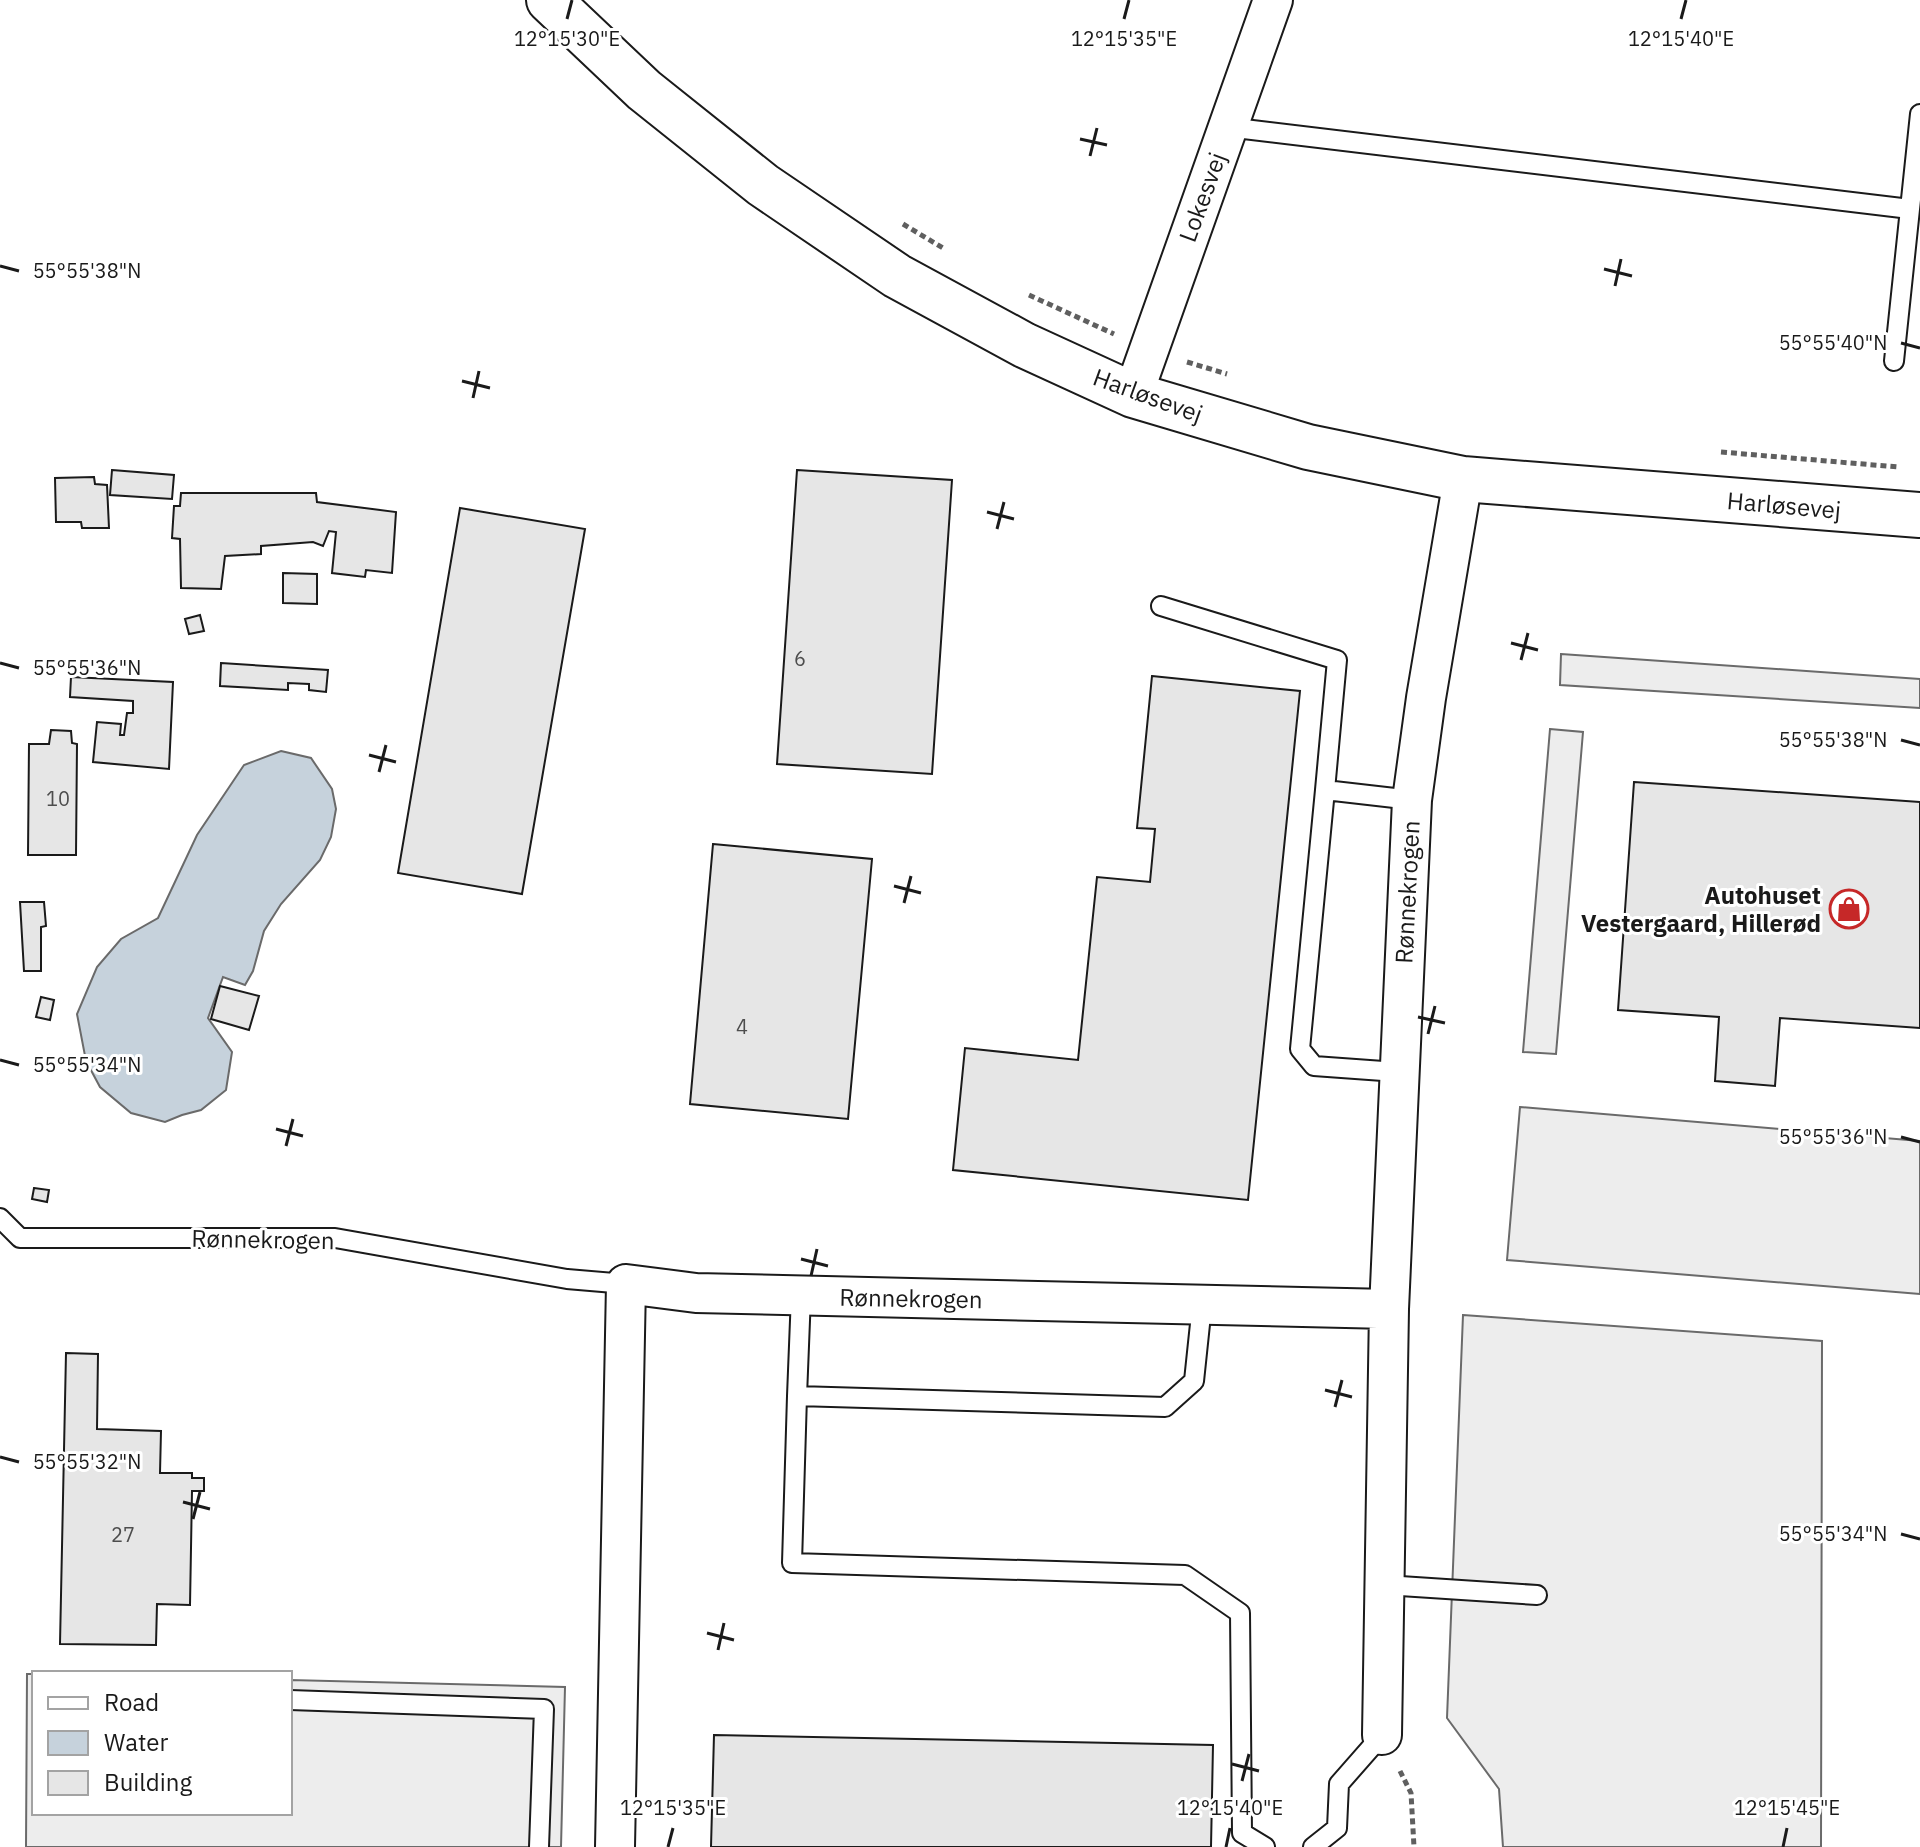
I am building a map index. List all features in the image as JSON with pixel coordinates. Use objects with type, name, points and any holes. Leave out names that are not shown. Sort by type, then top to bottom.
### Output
[{"type":"street","name":"Harløsevej","points":[[549,0],[644,90],[763,185],[884,267],[1024,345],[1133,395],[1308,447],[1463,479],[1920,515]]},
{"type":"street","name":"Lokesvej","points":[[1133,395],[1273,0]]},
{"type":"street","name":"Rønnekrogen","points":[[1382,1735],[1389,1309],[1397,1072],[1412,800],[1463,479]]},
{"type":"street","name":"Harløsevej","points":[[1859,511],[1920,530]]},
{"type":"street","name":"Rønnekrogen","points":[[626,1284],[696,1293],[1389,1309]]},
{"type":"street","points":[[615,1847],[626,1284]]},
{"type":"lane","points":[[1894,361],[1920,114]]},
{"type":"lane","points":[[1227,127],[1910,209]]},
{"type":"lane","points":[[1161,606],[1337,660],[1300,1049],[1314,1066],[1397,1072]]},
{"type":"lane","points":[[1325,790],[1412,800]]},
{"type":"lane","name":"Rønnekrogen","points":[[0,1218],[20,1238],[335,1238],[567,1279],[626,1284]]},
{"type":"lane","points":[[801,1295],[792,1563],[1185,1575],[1240,1613],[1242,1833],[1265,1847]]},
{"type":"lane","points":[[797,1396],[1165,1407],[1194,1381],[1202,1305]]},
{"type":"lane","points":[[1385,1585],[1537,1595]]},
{"type":"lane","points":[[292,1700],[544,1709],[539,1847]]},
{"type":"lane","points":[[1313,1847],[1337,1828],[1339,1784],[1382,1735]]},
{"type":"path","points":[[902,223],[954,255]]},
{"type":"path","points":[[1021,291],[1148,350],[1232,376]]},
{"type":"path","points":[[1710,451],[1908,468]]},
{"type":"path","points":[[1382,1735],[1411,1793],[1414,1847]]},
{"type":"shaded area","points":[[1561,654],[1920,679],[1920,708],[1560,685]]},
{"type":"shaded area","points":[[1550,729],[1583,732],[1556,1054],[1523,1052]]},
{"type":"shaded area","points":[[1520,1107],[1920,1141],[1920,1294],[1507,1260]]},
{"type":"shaded area","points":[[1463,1315],[1822,1341],[1821,1847],[1503,1847],[1499,1789],[1447,1718]]},
{"type":"shaded area","points":[[27,1674],[32,1674],[32,1815],[292,1815],[292,1680],[565,1687],[561,1847],[26,1847]]},
{"type":"water","points":[[281,751],[311,758],[332,789],[336,809],[331,837],[320,860],[281,904],[264,931],[253,971],[245,985],[223,977],[208,1018],[232,1052],[226,1090],[201,1110],[165,1122],[131,1113],[100,1087],[86,1061],[77,1014],[97,967],[121,939],[158,918],[197,835],[244,765]]},
{"type":"building","points":[[112,470],[174,475],[172,499],[110,495]]},
{"type":"building","points":[[797,470],[952,480],[932,774],[777,764]]},
{"type":"building","points":[[94,477],[95,484],[107,485],[109,528],[82,528],[81,522],[56,522],[55,478]]},
{"type":"building","points":[[181,493],[316,493],[317,502],[396,512],[392,573],[366,570],[365,577],[332,573],[336,532],[329,531],[323,546],[313,542],[261,546],[261,554],[225,556],[221,589],[181,588],[180,539],[172,538],[174,506],[180,506]]},
{"type":"building","points":[[460,508],[585,529],[522,894],[398,873]]},
{"type":"building","points":[[283,573],[317,574],[317,604],[283,603]]},
{"type":"building","points":[[200,615],[204,631],[189,634],[185,619]]},
{"type":"building","points":[[221,663],[328,670],[326,692],[309,690],[309,684],[288,683],[288,690],[220,686]]},
{"type":"building","points":[[1152,676],[1300,691],[1248,1200],[953,1170],[965,1048],[1078,1060],[1097,877],[1150,882],[1155,829],[1137,828]]},
{"type":"building","points":[[71,677],[173,682],[169,769],[93,762],[97,722],[121,724],[120,735],[124,735],[127,713],[133,713],[133,701],[70,697]]},
{"type":"building","points":[[51,730],[71,731],[72,743],[77,744],[76,855],[28,855],[29,744],[49,744]]},
{"type":"building","points":[[1634,782],[1920,802],[1920,1028],[1780,1018],[1775,1086],[1715,1081],[1719,1017],[1618,1010]]},
{"type":"building","points":[[713,844],[872,859],[848,1119],[690,1104]]},
{"type":"building","points":[[20,902],[44,902],[46,926],[41,927],[41,971],[24,971]]},
{"type":"building","points":[[220,986],[259,996],[249,1030],[211,1019]]},
{"type":"building","points":[[41,997],[54,1000],[50,1020],[36,1017]]},
{"type":"building","points":[[34,1188],[49,1190],[47,1202],[32,1199]]},
{"type":"building","points":[[66,1353],[98,1354],[97,1429],[161,1431],[160,1473],[192,1473],[192,1478],[204,1478],[204,1491],[192,1491],[190,1605],[157,1604],[156,1645],[60,1644]]},
{"type":"building","points":[[714,1735],[1213,1745],[1211,1847],[711,1847]]},
{"type":"place","name":"Autohuset Vestergaard, Hillerød","points":[[1849,909]]}]
